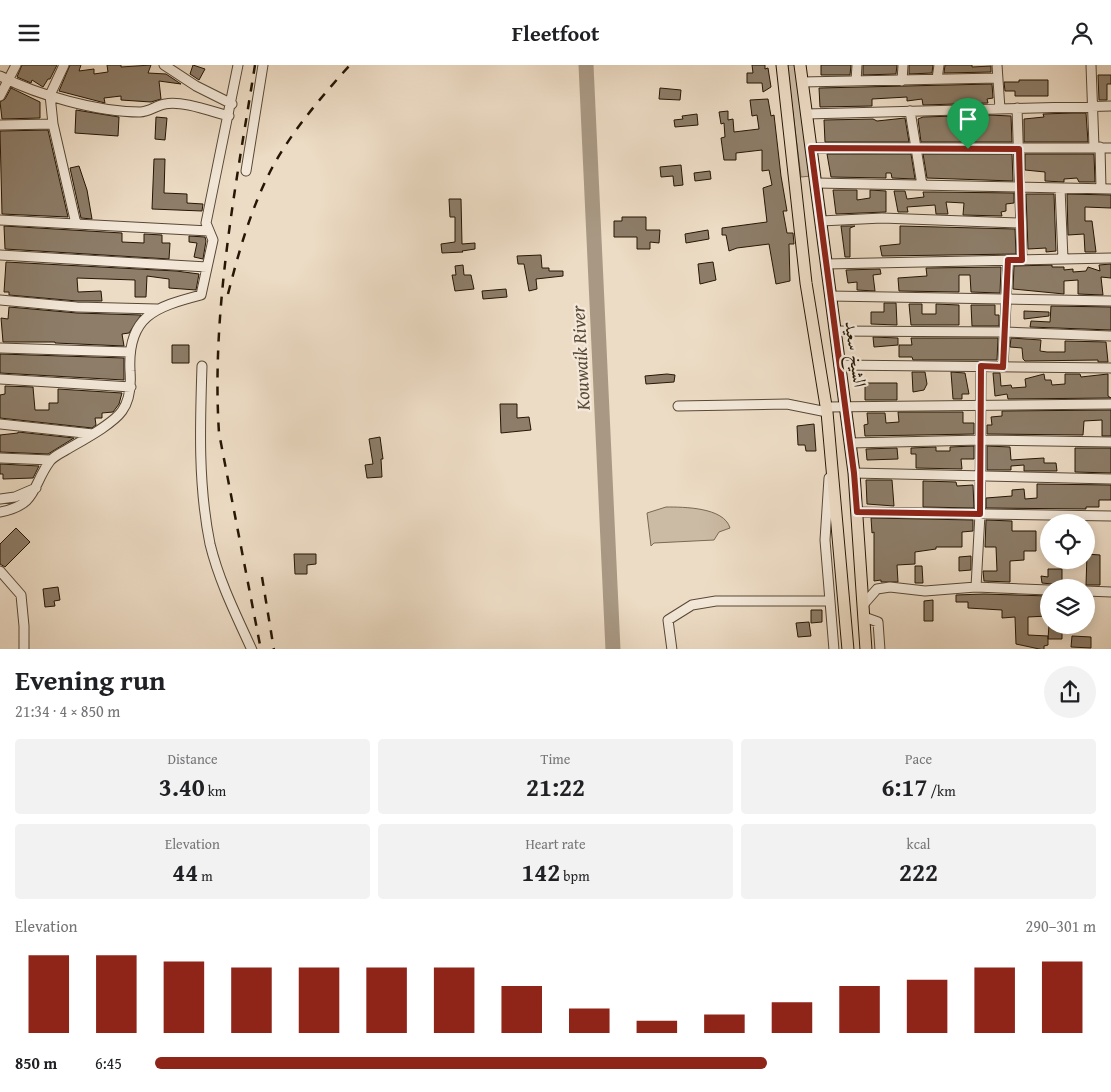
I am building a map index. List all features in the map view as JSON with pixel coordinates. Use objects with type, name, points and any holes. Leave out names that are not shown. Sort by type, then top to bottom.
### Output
[{"type":"main road","points":[[782,65],[806,283],[827,409],[848,649]]},
{"type":"main road","name":"الشيخ سعيد","points":[[800,65],[854,473],[866,649]]},
{"type":"main road","points":[[846,618],[864,612]]},
{"type":"street","points":[[0,95],[4,78],[16,65]]},
{"type":"street","points":[[64,65],[50,95],[53,124],[76,224]]},
{"type":"street","points":[[164,65],[196,86],[232,104]]},
{"type":"street","points":[[0,512],[25,502],[38,486],[51,460],[93,434],[122,411],[131,387],[129,352],[136,333],[151,312],[201,295],[213,240],[206,223],[232,104],[238,65]]},
{"type":"street","points":[[246,171],[263,65]]},
{"type":"street","points":[[856,81],[857,65]]},
{"type":"street","points":[[902,81],[903,65]]},
{"type":"street","points":[[938,65],[938,79]]},
{"type":"street","points":[[997,65],[1000,109]]},
{"type":"street","points":[[816,183],[1106,189],[1097,147],[1091,65]]},
{"type":"street","points":[[4,78],[50,95],[96,107],[142,112],[167,103],[194,107],[229,116]]},
{"type":"street","points":[[802,83],[998,78]]},
{"type":"street","points":[[806,114],[1111,106]]},
{"type":"street","points":[[1018,108],[1022,260]]},
{"type":"street","points":[[910,111],[922,185]]},
{"type":"street","points":[[0,125],[53,124]]},
{"type":"street","points":[[811,148],[1111,148]]},
{"type":"street","points":[[1060,188],[1063,259]]},
{"type":"street","points":[[821,221],[882,218],[1020,223]]},
{"type":"street","points":[[0,220],[209,231]]},
{"type":"street","points":[[0,255],[207,267]]},
{"type":"street","points":[[826,264],[1111,258]]},
{"type":"street","points":[[1003,367],[1008,260]]},
{"type":"street","points":[[830,296],[1111,301]]},
{"type":"street","points":[[0,299],[77,307],[157,309]]},
{"type":"street","points":[[835,331],[1111,335]]},
{"type":"street","points":[[0,348],[129,352]]},
{"type":"street","points":[[839,365],[1111,368]]},
{"type":"street","points":[[202,366],[200,425],[202,479],[210,543],[224,589],[250,647]]},
{"type":"street","points":[[976,587],[980,514],[981,366]]},
{"type":"street","points":[[0,379],[131,387]]},
{"type":"street","points":[[678,406],[787,404],[827,409],[846,406],[1111,404]]},
{"type":"street","points":[[0,424],[93,434]]},
{"type":"street","points":[[850,443],[981,440],[1111,442]]},
{"type":"street","points":[[831,449],[825,540],[834,649]]},
{"type":"street","points":[[0,458],[51,460]]},
{"type":"street","points":[[854,473],[1111,479]]},
{"type":"street","points":[[0,499],[22,495],[38,486]]},
{"type":"street","points":[[857,512],[1111,516]]},
{"type":"street","points":[[0,571],[21,595],[24,649]]},
{"type":"street","points":[[880,649],[878,622],[864,612],[877,589],[890,587],[924,591],[976,587],[1040,590]]},
{"type":"street","points":[[1095,591],[1111,592]]},
{"type":"street","points":[[672,649],[668,620],[692,605],[716,601],[830,601]]},
{"type":"shaded area","points":[[787,65],[796,65],[811,176],[801,177]]},
{"type":"shaded area","points":[[666,507],[692,508],[712,512],[726,521],[730,528],[719,532],[714,540],[654,543],[651,546],[647,513]]},
{"type":"building","points":[[22,65],[57,65],[50,79],[48,79],[43,87],[32,80],[31,83],[17,77]]},
{"type":"building","points":[[70,65],[81,65],[79,71],[94,69],[94,74],[108,72],[107,65],[121,65],[121,67],[151,65],[148,73],[166,74],[181,84],[159,81],[161,99],[151,102],[121,100],[121,96],[104,98],[105,103],[59,91]]},
{"type":"building","points":[[193,65],[205,69],[199,80],[190,74]]},
{"type":"building","points":[[752,65],[765,65],[765,69],[768,68],[771,87],[763,92],[762,83],[747,83],[747,73],[753,73]]},
{"type":"building","points":[[821,65],[851,65],[850,75],[821,75]]},
{"type":"building","points":[[863,65],[897,65],[896,74],[863,75]]},
{"type":"building","points":[[909,65],[933,65],[932,73],[909,74]]},
{"type":"building","points":[[945,65],[991,66],[991,72],[944,73]]},
{"type":"building","points":[[1098,75],[1111,75],[1111,84],[1107,84],[1107,100],[1099,100]]},
{"type":"building","points":[[1019,80],[1048,80],[1048,96],[1015,96],[1015,91],[1005,91],[1004,82],[1019,82]]},
{"type":"building","points":[[992,84],[993,98],[987,99],[988,103],[923,105],[922,99],[907,101],[907,97],[872,99],[872,106],[820,107],[819,88]]},
{"type":"building","points":[[11,88],[40,102],[40,118],[2,119],[0,102],[5,99]]},
{"type":"building","points":[[660,88],[681,90],[680,100],[659,99]]},
{"type":"building","points":[[768,99],[771,116],[774,115],[787,211],[783,211],[787,233],[793,233],[794,244],[789,244],[790,281],[776,284],[769,244],[737,248],[729,251],[726,235],[722,235],[722,228],[767,222],[763,188],[772,185],[769,170],[762,171],[762,150],[736,153],[736,160],[724,160],[721,138],[725,137],[724,123],[721,124],[719,112],[728,111],[728,120],[733,119],[734,132],[759,129],[757,115],[752,116],[750,100]]},
{"type":"building","points":[[76,110],[119,117],[118,136],[75,133]]},
{"type":"building","points":[[1086,113],[1088,142],[1024,142],[1024,119],[1044,117],[1043,114]]},
{"type":"building","points":[[697,114],[698,125],[675,127],[674,120],[683,119],[682,116]]},
{"type":"building","points":[[1011,116],[1012,142],[921,142],[918,119],[923,117]]},
{"type":"building","points":[[156,117],[167,118],[165,140],[155,139]]},
{"type":"building","points":[[905,118],[909,142],[825,142],[824,120],[873,119],[877,121]]},
{"type":"building","points":[[48,130],[68,217],[2,214],[0,131]]},
{"type":"building","points":[[827,154],[911,154],[915,179],[892,178],[891,173],[886,173],[886,178],[831,177]]},
{"type":"building","points":[[923,154],[1012,154],[1013,181],[927,178]]},
{"type":"building","points":[[1025,154],[1094,154],[1095,182],[1079,182],[1077,178],[1064,179],[1064,182],[1045,181],[1045,172],[1025,170]]},
{"type":"building","points":[[154,159],[165,159],[164,193],[187,194],[187,203],[203,204],[202,211],[152,209]]},
{"type":"building","points":[[681,165],[683,185],[674,186],[673,176],[661,177],[660,167]]},
{"type":"building","points":[[79,166],[87,190],[92,219],[81,218],[70,168]]},
{"type":"building","points":[[710,171],[711,179],[695,181],[694,173]]},
{"type":"building","points":[[833,190],[857,190],[857,200],[870,198],[870,190],[886,191],[886,212],[836,214]]},
{"type":"building","points":[[894,191],[905,191],[907,199],[924,197],[923,192],[1014,193],[1014,203],[1006,204],[1006,211],[1001,212],[1002,216],[963,215],[964,203],[946,202],[948,214],[936,214],[935,205],[907,207],[908,212],[898,212]]},
{"type":"building","points":[[1026,194],[1054,194],[1056,251],[1046,252],[1046,248],[1028,249]]},
{"type":"building","points":[[1067,194],[1111,195],[1111,208],[1085,207],[1085,221],[1092,221],[1096,252],[1085,252],[1084,234],[1068,235]]},
{"type":"building","points":[[449,199],[461,199],[462,244],[475,243],[475,249],[463,252],[442,253],[441,244],[455,242],[455,217],[450,217]]},
{"type":"building","points":[[622,217],[646,217],[646,230],[660,230],[659,243],[650,242],[650,249],[637,249],[637,237],[614,237],[614,221],[622,221]]},
{"type":"building","points":[[4,226],[122,233],[122,242],[144,243],[144,234],[162,235],[162,243],[170,243],[169,259],[5,249]]},
{"type":"building","points":[[841,226],[855,226],[850,228],[850,257],[845,257]]},
{"type":"building","points":[[900,226],[1015,229],[1016,254],[882,256],[880,246],[900,244]]},
{"type":"building","points":[[708,230],[709,239],[686,243],[685,234]]},
{"type":"building","points":[[189,236],[205,237],[203,259],[194,257],[197,243],[189,242]]},
{"type":"building","points":[[541,255],[542,268],[549,268],[549,271],[563,271],[563,276],[536,279],[537,289],[529,291],[524,264],[518,264],[517,256]]},
{"type":"building","points":[[6,262],[176,271],[199,274],[196,290],[169,288],[169,279],[147,276],[146,297],[135,297],[135,280],[77,278],[78,292],[101,291],[102,301],[77,301],[9,295],[9,292],[4,292]]},
{"type":"building","points":[[713,262],[716,280],[700,284],[698,264]]},
{"type":"building","points":[[1111,264],[1111,278],[1101,277],[1103,295],[1078,294],[1078,280],[1064,281],[1064,294],[1013,289],[1014,266],[1052,265],[1052,267],[1064,267],[1064,270],[1073,269],[1073,272],[1086,271],[1088,267],[1100,271],[1099,265]]},
{"type":"building","points":[[463,265],[464,275],[471,275],[474,289],[455,291],[452,275],[456,275],[455,266]]},
{"type":"building","points":[[1001,267],[1000,293],[971,292],[970,275],[959,275],[959,292],[899,291],[898,278],[927,276],[926,268]]},
{"type":"building","points":[[880,269],[881,274],[873,275],[875,291],[857,290],[857,282],[848,283],[846,270]]},
{"type":"building","points":[[506,289],[507,297],[483,299],[482,291]]},
{"type":"building","points":[[884,303],[896,303],[897,325],[871,324],[871,312],[884,312]]},
{"type":"building","points":[[909,304],[922,304],[922,314],[936,314],[936,304],[959,305],[959,325],[911,325]]},
{"type":"building","points":[[971,305],[995,305],[995,315],[999,315],[999,326],[972,326]]},
{"type":"building","points":[[1051,306],[1111,307],[1111,330],[1030,327],[1031,321],[1050,322]]},
{"type":"building","points":[[9,307],[77,313],[141,315],[129,333],[122,334],[124,346],[55,342],[3,342],[1,318],[8,319]]},
{"type":"building","points":[[1024,311],[1049,312],[1049,316],[1024,319]]},
{"type":"building","points":[[873,337],[898,338],[898,345],[874,347]]},
{"type":"building","points":[[911,338],[998,338],[997,360],[913,360],[912,357],[899,357],[899,345],[912,345]]},
{"type":"building","points":[[1011,338],[1041,340],[1040,351],[1047,352],[1065,352],[1065,341],[1106,342],[1108,362],[1098,362],[1098,360],[1025,361],[1022,348],[1010,347]]},
{"type":"building","points":[[172,345],[189,345],[189,363],[172,363]]},
{"type":"building","points":[[0,354],[124,358],[124,380],[0,373]]},
{"type":"building","points":[[912,372],[925,372],[927,384],[924,390],[913,392]]},
{"type":"building","points":[[951,372],[965,373],[969,394],[962,394],[962,399],[953,399]]},
{"type":"building","points":[[993,373],[1000,373],[1001,386],[1011,385],[1012,388],[1026,387],[1025,379],[1044,374],[1045,380],[1051,380],[1052,385],[1065,384],[1065,374],[1080,374],[1081,377],[1108,374],[1108,396],[1111,398],[1008,399],[1007,394],[995,396]]},
{"type":"building","points":[[675,375],[674,382],[646,384],[645,376]]},
{"type":"building","points":[[865,383],[897,383],[897,400],[865,400]]},
{"type":"building","points":[[5,386],[33,387],[35,410],[49,410],[49,403],[58,403],[58,389],[122,393],[119,404],[113,412],[102,413],[102,418],[95,418],[96,425],[92,428],[0,418],[0,395],[5,394]]},
{"type":"building","points":[[500,404],[517,404],[517,418],[529,417],[531,430],[501,433]]},
{"type":"building","points":[[1111,410],[1111,436],[1102,436],[1102,420],[1084,421],[1083,435],[987,434],[987,425],[992,425],[991,417],[1002,416],[1002,411]]},
{"type":"building","points":[[898,412],[963,412],[963,423],[974,423],[974,434],[865,436],[864,425],[868,424],[867,413],[885,413],[886,423],[899,422]]},
{"type":"building","points":[[814,424],[816,451],[806,451],[805,445],[798,445],[797,426]]},
{"type":"building","points":[[18,433],[74,438],[48,454],[0,452],[0,435]]},
{"type":"building","points":[[380,437],[383,459],[381,459],[382,477],[367,478],[365,465],[373,464],[369,439]]},
{"type":"building","points":[[974,446],[974,459],[961,459],[962,469],[916,468],[916,454],[911,454],[911,448],[936,447],[936,451],[950,451],[950,447]]},
{"type":"building","points":[[987,446],[1010,447],[1011,460],[1044,458],[1044,463],[1056,463],[1057,471],[1024,471],[1024,465],[1011,466],[1011,470],[987,470]]},
{"type":"building","points":[[897,448],[898,459],[867,460],[866,449]]},
{"type":"building","points":[[1075,448],[1111,448],[1111,473],[1075,472]]},
{"type":"building","points":[[0,464],[39,466],[33,478],[3,479],[3,474],[0,474]]},
{"type":"building","points":[[866,480],[892,480],[894,506],[867,504]]},
{"type":"building","points":[[923,481],[956,482],[957,486],[973,485],[974,508],[923,507]]},
{"type":"building","points":[[1037,484],[1111,485],[1111,500],[1099,500],[1099,507],[1086,507],[1086,509],[986,508],[986,498],[1012,496],[1012,490],[1024,489],[1025,499],[1037,498]]},
{"type":"building","points":[[871,518],[973,520],[973,531],[962,532],[962,547],[936,547],[936,549],[915,552],[915,564],[897,565],[898,582],[881,582],[881,580],[874,581],[874,532],[872,533]]},
{"type":"building","points":[[986,520],[1012,521],[1012,531],[1036,531],[1036,551],[1024,551],[1024,560],[1010,561],[1010,582],[984,581],[983,571],[997,571],[996,547],[985,547]]},
{"type":"building","points":[[16,528],[30,542],[5,567],[0,564],[0,544]]},
{"type":"building","points":[[294,554],[316,554],[316,564],[307,565],[307,574],[295,574]]},
{"type":"building","points":[[1095,555],[1100,555],[1100,585],[1095,585],[1095,579],[1086,579],[1087,569],[1095,569]]},
{"type":"building","points":[[971,556],[971,570],[959,571],[959,557]]},
{"type":"building","points":[[915,566],[922,566],[923,583],[915,583]]},
{"type":"building","points":[[1048,569],[1062,569],[1062,579],[1041,579],[1041,576],[1048,577]]},
{"type":"building","points":[[58,587],[60,600],[54,601],[55,606],[45,607],[43,589]]},
{"type":"building","points":[[956,595],[1040,596],[1040,616],[1028,617],[1028,635],[1048,636],[1048,645],[1044,646],[1044,649],[1039,649],[1016,644],[1015,617],[1002,618],[1002,610],[968,608],[968,602],[956,602]]},
{"type":"building","points":[[933,600],[933,621],[924,621],[924,601]]},
{"type":"building","points":[[811,610],[822,610],[822,622],[811,623]]},
{"type":"building","points":[[809,622],[811,636],[798,637],[796,623]]},
{"type":"building","points":[[1048,634],[1062,634],[1062,639],[1048,639]]},
{"type":"building","points":[[1072,636],[1091,637],[1091,648],[1071,647]]},
{"type":"waterway","name":"Kouwaik River","points":[[586,65],[613,649]]},
{"type":"railway","points":[[255,65],[227,248],[222,295],[217,387],[219,433],[261,649]]},
{"type":"railway","points":[[228,294],[252,214],[272,168],[298,127],[350,65]]},
{"type":"railway","points":[[262,577],[274,649]]},
{"type":"route","points":[[811,148],[968,149],[1019,149],[1022,260],[1008,260],[1003,367],[981,366],[980,514],[857,512],[846,406],[811,148]]}]
